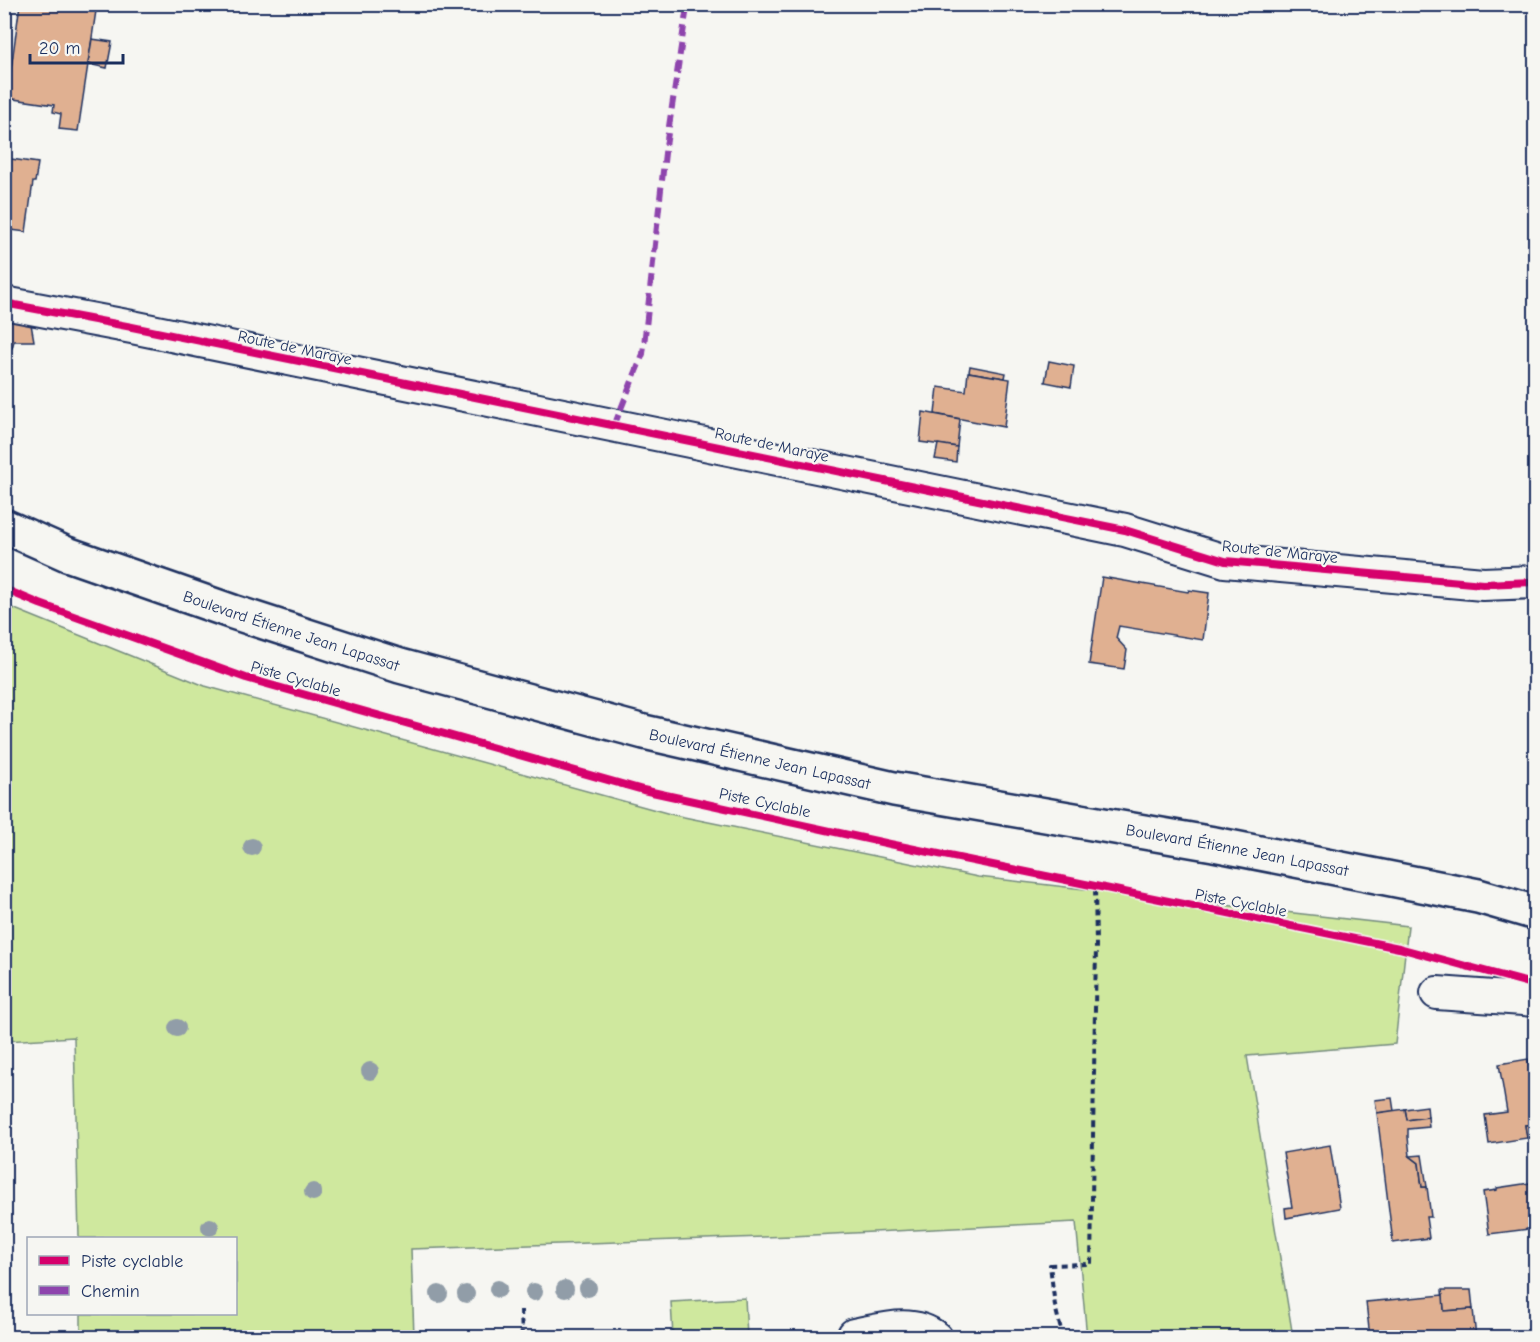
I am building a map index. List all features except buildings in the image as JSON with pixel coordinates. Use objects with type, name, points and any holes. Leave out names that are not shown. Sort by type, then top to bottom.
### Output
[{"type":"main road","name":"Boulevard Étienne Jean Lapassat","points":[[4,526],[68,554],[400,666],[644,732],[894,789],[1214,843],[1478,896],[1536,913]]},
{"type":"street","name":"Route de Maraye","points":[[4,303],[144,329],[1125,530],[1225,561],[1483,584],[1536,582]]},
{"type":"street","points":[[1437,993],[1536,1000]]},
{"type":"street","points":[[854,1335],[898,1326],[927,1331],[936,1338]]},
{"type":"path","points":[[1084,884],[1106,888]]},
{"type":"path","points":[[1063,1338],[1055,1306],[1050,1265],[1092,1264],[1095,886]]},
{"type":"path","points":[[521,1310],[522,1338]]},
{"type":"green space","points":[[5,605],[205,686],[674,815],[978,877],[1408,926],[1395,1044],[1247,1056],[1293,1337],[1087,1337],[1076,1222],[792,1236],[411,1249],[414,1337],[81,1337],[81,1315],[237,1315],[237,1237],[79,1237],[74,1037],[5,1041]]},
{"type":"green space","points":[[745,1298],[747,1337],[673,1337],[671,1302]]},
{"type":"marked path","points":[[614,426],[643,354],[665,153],[687,7]]},
{"type":"cycle path","points":[[4,303],[132,327],[1125,530],[1225,561],[1483,584],[1536,582]]},
{"type":"cycle path","name":"Piste Cyclable","points":[[4,589],[246,678],[643,790],[890,844],[1399,948],[1536,985]]}]
